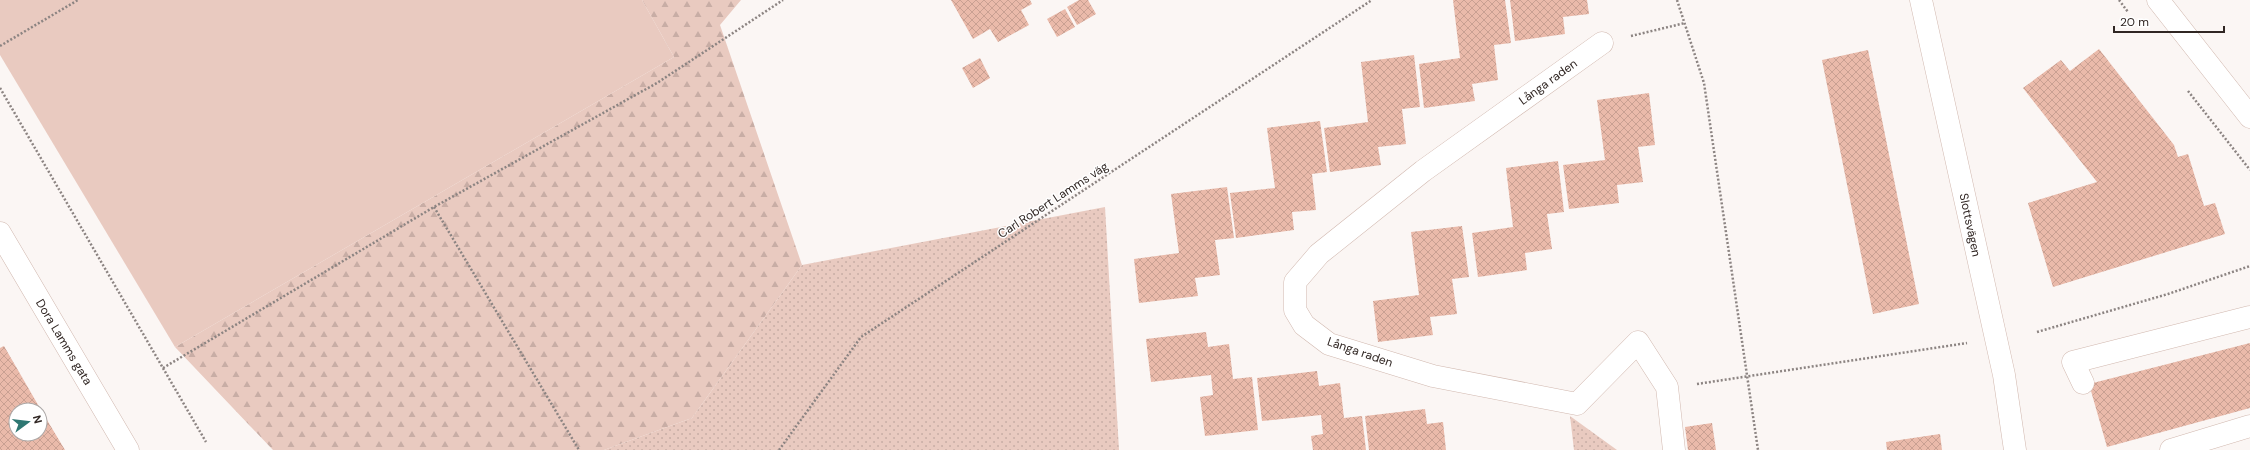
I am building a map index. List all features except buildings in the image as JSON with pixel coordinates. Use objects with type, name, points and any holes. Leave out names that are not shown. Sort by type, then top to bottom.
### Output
[{"type":"street","name":"Slottsvägen","points":[[1921,0],[2004,375],[2016,450]]},
{"type":"street","points":[[2158,0],[2250,117]]},
{"type":"street","name":"Långa raden","points":[[1602,43],[1423,171],[1319,254],[1295,282],[1295,310],[1304,325],[1329,344],[1433,376],[1577,404],[1638,342],[1667,387],[1674,450]]},
{"type":"street","name":"Dora Lamms gata","points":[[0,233],[128,450]]},
{"type":"street","points":[[2083,383],[2073,362],[2250,317]]},
{"type":"street","points":[[2171,450],[2250,426]]},
{"type":"path","points":[[0,46],[78,0]]},
{"type":"path","points":[[163,368],[434,207],[657,84],[783,0]]},
{"type":"path","name":"Carl Robert Lamms väg","points":[[779,450],[861,338],[1372,0]]},
{"type":"path","points":[[1677,0],[1704,83],[1758,450]]},
{"type":"path","points":[[1602,43],[1685,23]]},
{"type":"path","points":[[0,88],[206,442]]},
{"type":"path","points":[[434,207],[579,450]]},
{"type":"path","points":[[2038,332],[2168,294],[2250,266]]},
{"type":"path","points":[[1667,387],[1747,377],[1972,343]]},
{"type":"green space","points":[[0,0],[642,0],[674,57],[175,347],[0,55]]},
{"type":"green space","points":[[642,0],[741,0],[720,25],[802,265],[692,418],[604,450],[273,450],[175,347],[674,57]]},
{"type":"green space","points":[[1105,207],[1119,450],[604,450],[692,418],[802,265]]},
{"type":"green space","points":[[1570,416],[1617,450],[1574,450]]}]
